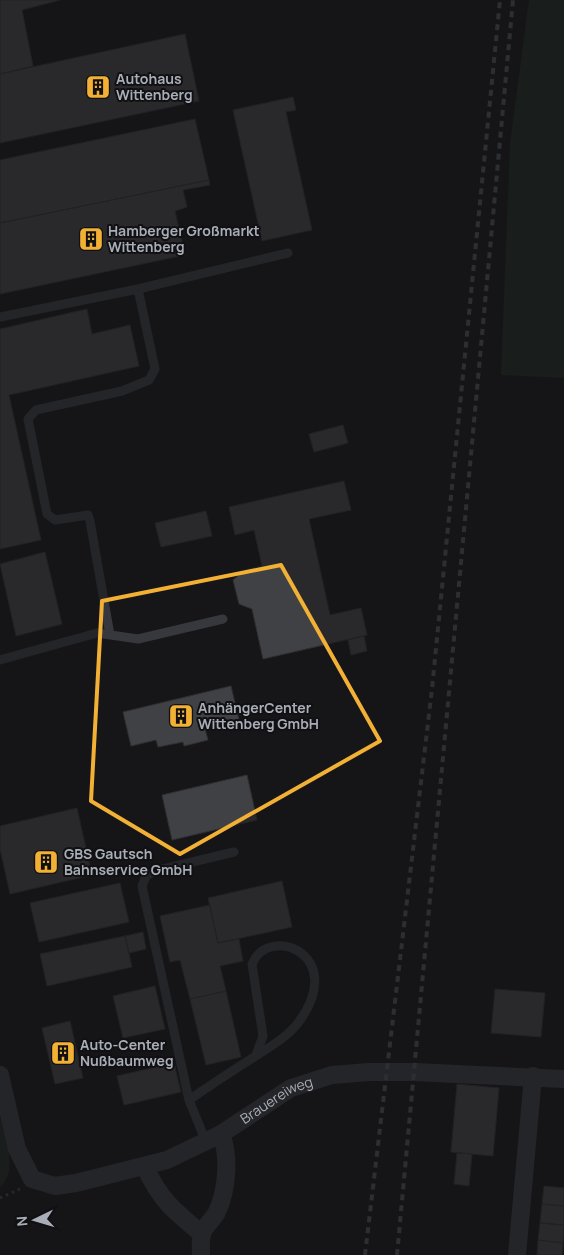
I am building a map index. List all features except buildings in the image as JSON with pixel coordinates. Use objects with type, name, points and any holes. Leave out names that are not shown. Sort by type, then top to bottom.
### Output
[{"type":"street","name":"Brauereiweg","points":[[0,1075],[17,1149],[32,1179],[56,1186],[145,1167],[182,1154],[214,1138],[291,1088],[332,1075],[388,1072],[533,1076],[564,1079]]},
{"type":"street","points":[[517,1255],[533,1076]]},
{"type":"street","points":[[201,1255],[202,1234],[216,1212],[224,1191],[226,1146],[214,1138]]},
{"type":"street","points":[[145,1167],[157,1192],[174,1211],[202,1234]]},
{"type":"lane","points":[[0,317],[138,289],[288,253]]},
{"type":"lane","points":[[110,635],[88,514],[55,520],[46,514],[28,419],[36,410],[122,390],[149,380],[155,369],[138,289]]},
{"type":"lane","points":[[0,660],[97,633],[138,639],[223,619]]},
{"type":"lane","points":[[214,1138],[188,1100],[142,886],[146,876],[154,871],[234,852]]},
{"type":"lane","points":[[188,1100],[256,1055],[283,1037],[298,1023],[309,1003],[314,987],[314,970],[308,957],[298,950],[283,946],[268,948],[256,955],[252,964],[263,1036],[256,1055]]},
{"type":"highlighted area","points":[[281,565],[380,741],[180,854],[91,801],[102,601]]},
{"type":"shaded area","points":[[529,0],[564,0],[564,378],[501,375],[510,144]]},
{"type":"shaded area","points":[[0,1117],[10,1163],[6,1180],[0,1187]]},
{"type":"railway","points":[[365,1255],[432,689],[500,0]]},
{"type":"railway","points":[[397,1255],[513,0]]},
{"type":"place","name":"Autohaus Wittenberg","points":[[98,87]]},
{"type":"place","name":"Hamberger Großmarkt Wittenberg","points":[[91,239]]},
{"type":"place","name":"AnhängerCenter Wittenberg GmbH","points":[[181,716]]},
{"type":"place","name":"GBS Gautsch Bahnservice GmbH","points":[[46,862]]},
{"type":"place","name":"Auto-Center Nußbaumweg","points":[[63,1053]]}]
